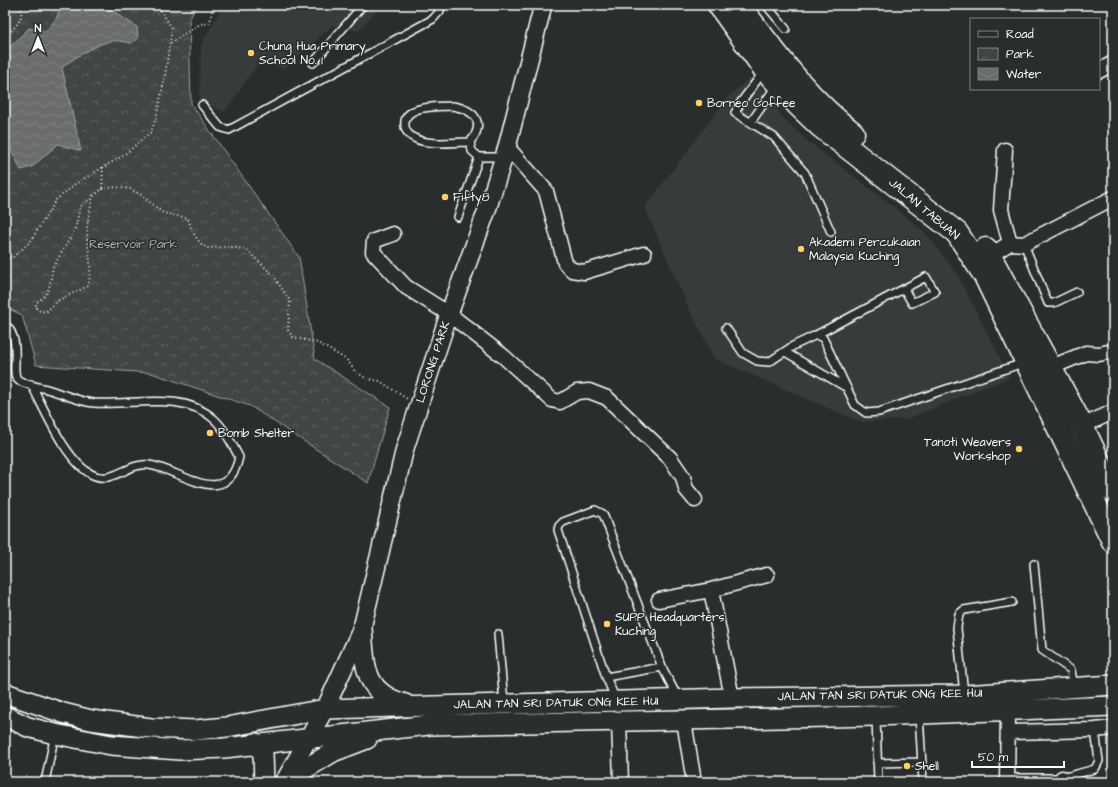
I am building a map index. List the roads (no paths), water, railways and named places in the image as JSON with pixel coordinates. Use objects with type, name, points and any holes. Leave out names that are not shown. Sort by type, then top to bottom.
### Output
[{"type":"main road","name":"JALAN TABUAN","points":[[719,5],[771,77],[820,126],[957,233],[985,276],[1025,362],[1092,494],[1113,541]]},
{"type":"main road","name":"JALAN TABUAN","points":[[739,5],[778,57],[814,100],[836,120],[965,222],[991,255],[1049,368],[1082,426],[1113,491]]},
{"type":"main road","points":[[362,628],[365,665],[371,681],[380,693],[394,701],[415,707]]},
{"type":"main road","name":"JALAN TAN SRI DATUK ONG KEE HUI","points":[[5,693],[63,713],[91,720],[151,728],[195,730],[228,727],[326,709],[504,703],[964,695],[1113,685]]},
{"type":"main road","name":"JALAN TAN SRI DATUK ONG KEE HUI","points":[[5,716],[28,727],[111,745],[180,750],[224,748],[255,743],[429,725],[876,716],[1008,712],[1113,706]]},
{"type":"main road","points":[[284,781],[333,752],[352,743],[429,725]]},
{"type":"main road","points":[[255,743],[263,753],[264,782]]},
{"type":"street","name":"LORONG PARK","points":[[284,781],[326,709],[362,628],[405,448],[449,314],[487,210],[505,152],[523,87],[541,8]]},
{"type":"street","points":[[1100,70],[1113,63]]},
{"type":"street","points":[[1005,150],[1001,210],[1017,243]]},
{"type":"street","points":[[505,152],[546,191],[565,263],[572,270],[584,272],[644,254]]},
{"type":"street","points":[[991,255],[1113,198]]},
{"type":"street","points":[[393,234],[374,241],[373,252],[406,287],[449,314],[503,356],[552,400],[560,402],[577,392],[589,391],[607,398],[670,458],[683,477],[686,489],[695,500]]},
{"type":"street","points":[[1049,368],[1086,352],[1099,354],[1113,350]]},
{"type":"street","points":[[1082,426],[1113,412]]},
{"type":"street","points":[[659,600],[711,590],[767,575]]},
{"type":"street","points":[[711,590],[732,698]]},
{"type":"street","points":[[1007,780],[1008,712]]},
{"type":"street","points":[[684,720],[694,782]]},
{"type":"street","points":[[619,721],[621,782]]},
{"type":"street","points":[[1008,732],[1095,730],[1113,728]]},
{"type":"lane","points":[[313,63],[363,5]]},
{"type":"lane","points":[[202,105],[220,127],[230,130],[433,19],[440,11],[441,5]]},
{"type":"lane","points":[[766,5],[786,29]]},
{"type":"lane","points":[[771,77],[740,102],[735,114],[751,122],[774,137],[805,173],[831,232]]},
{"type":"lane","points":[[751,122],[771,77]]},
{"type":"lane","points":[[470,142],[424,141],[413,138],[405,129],[404,122],[407,116],[416,110],[425,107],[453,106],[466,108],[476,117],[478,129],[470,142],[472,151],[479,157]]},
{"type":"lane","points":[[479,157],[505,152]]},
{"type":"lane","points":[[458,217],[479,157]]},
{"type":"lane","points":[[1017,243],[1048,303],[1054,304],[1078,292]]},
{"type":"lane","points":[[726,328],[743,353],[757,361],[770,362],[793,346],[904,289]]},
{"type":"lane","points":[[5,324],[12,331],[16,346],[15,376],[19,381],[31,384],[92,403],[174,401],[204,412],[215,420],[228,437],[239,457],[234,474],[228,480],[218,484],[201,484],[150,465],[130,467],[116,476],[105,478],[92,474],[70,455],[31,384]]},
{"type":"lane","points":[[816,335],[823,338],[855,405],[866,413],[879,412],[1025,362]]},
{"type":"lane","points":[[785,352],[847,388]]},
{"type":"lane","points":[[617,702],[606,677],[558,530],[559,526],[563,522],[595,510],[603,514],[662,668],[679,700]]},
{"type":"lane","points":[[1034,564],[1042,650],[1071,670],[1074,688]]},
{"type":"lane","points":[[964,695],[957,628],[959,614],[964,610],[1012,602]]},
{"type":"lane","points":[[498,634],[504,703]]},
{"type":"lane","points":[[606,677],[662,668]]},
{"type":"lane","points":[[920,714],[923,782]]},
{"type":"lane","points":[[876,716],[878,782]]},
{"type":"lane","points":[[1007,780],[1063,780],[1095,769],[1099,761],[1095,730]]},
{"type":"lane","points":[[45,782],[55,734]]},
{"type":"lane","points":[[878,763],[922,762]]},
{"type":"water","points":[[62,5],[103,5],[137,27],[138,39],[131,43],[114,41],[100,44],[66,64],[62,68],[81,151],[58,144],[32,167],[21,170],[5,137],[5,52],[29,28],[46,31],[56,19]]},
{"type":"place","name":"Chung Hua Primary School No. 1","points":[[251,53]]},
{"type":"place","name":"Borneo Coffee","points":[[699,103]]},
{"type":"place","name":"Fifty8","points":[[445,197]]},
{"type":"place","name":"Akademi Percukaian Malaysia Kuching","points":[[801,249]]},
{"type":"place","name":"Bomb Shelter","points":[[210,433]]},
{"type":"place","name":"Tanoti Weavers Workshop","points":[[1019,449]]},
{"type":"place","name":"SUPP Headquarters Kuching","points":[[607,624]]},
{"type":"place","name":"Shell","points":[[907,766]]},
{"type":"park label","name":"Reservoir Park","points":[[133,244]]}]
